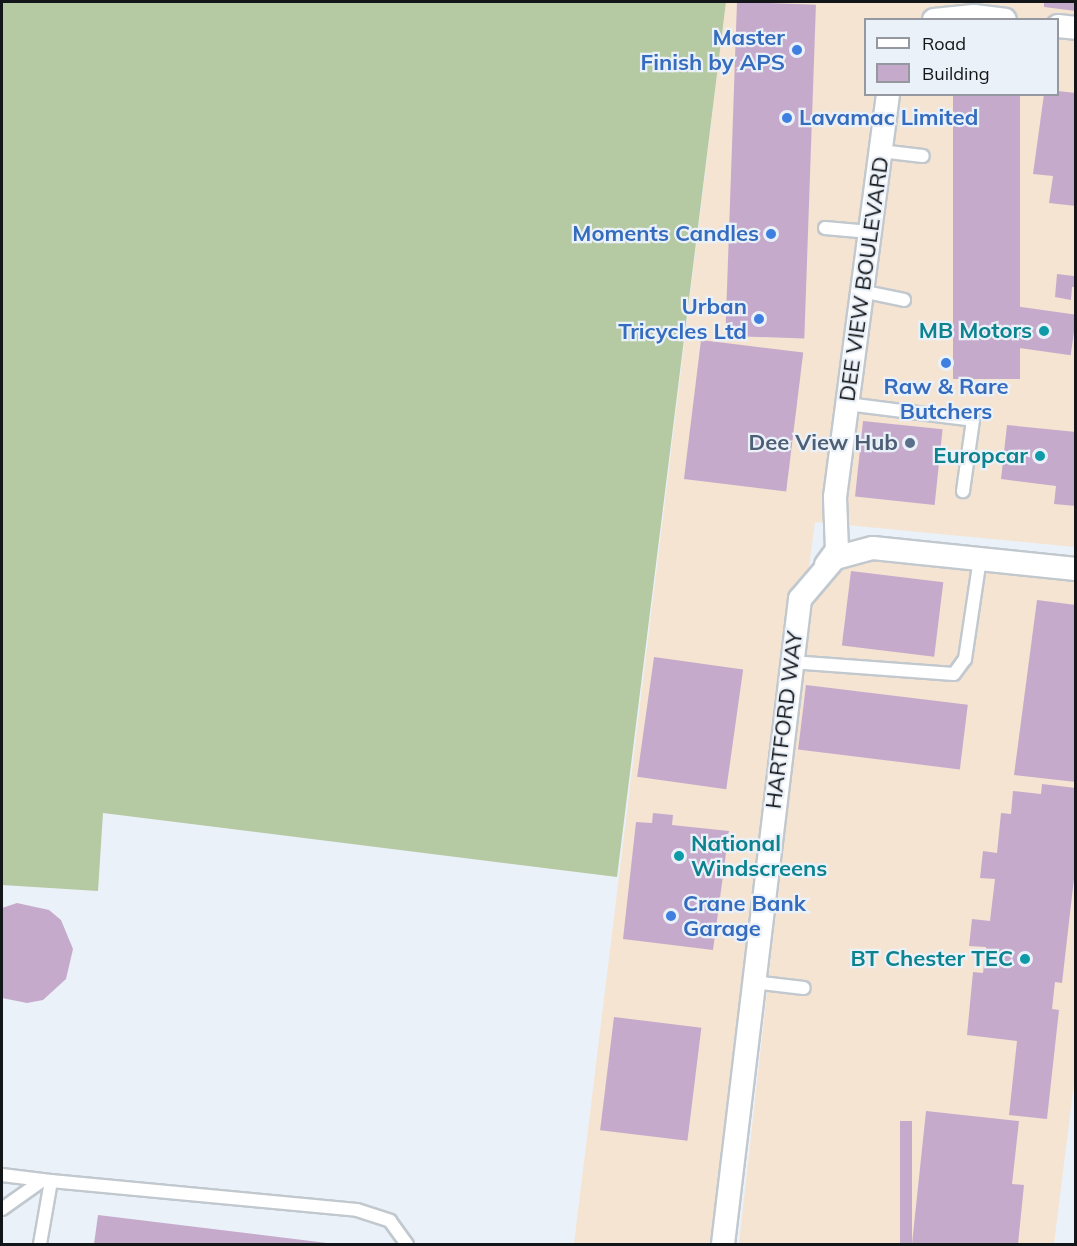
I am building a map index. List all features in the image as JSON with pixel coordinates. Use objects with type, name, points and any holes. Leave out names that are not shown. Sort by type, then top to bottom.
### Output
[{"type":"street","points":[[941,18],[975,9],[1000,18]]},
{"type":"street","points":[[1059,26],[1076,28]]},
{"type":"street","name":"DEE VIEW BOULEVARD","points":[[825,567],[837,550],[835,497],[888,96]]},
{"type":"street","name":"HARTFORD WAY","points":[[723,1245],[800,599],[825,567],[848,552],[873,548],[1076,569]]},
{"type":"lane","points":[[880,151],[922,156]]},
{"type":"lane","points":[[825,228],[870,232]]},
{"type":"lane","points":[[861,291],[904,300]]},
{"type":"lane","points":[[847,404],[973,420],[963,491]]},
{"type":"lane","points":[[791,663],[954,674],[965,659],[980,559]]},
{"type":"lane","points":[[753,982],[804,988]]},
{"type":"lane","points":[[2,1175],[357,1210],[390,1221],[407,1245]]},
{"type":"lane","points":[[2,1209],[47,1180]]},
{"type":"lane","points":[[40,1245],[47,1180]]},
{"type":"shaded area","points":[[726,2],[1075,2],[1075,547],[815,522],[718,1244],[574,1244]]},
{"type":"shaded area","points":[[856,557],[1075,580],[1076,1067],[1054,1244],[739,1244],[810,606],[816,586],[827,573]]},
{"type":"green space","points":[[2,2],[726,2],[617,877],[103,813],[98,891],[2,885]]},
{"type":"building","points":[[737,2],[816,5],[804,339],[725,336]]},
{"type":"building","points":[[1044,2],[1076,2],[1076,11],[1044,7]]},
{"type":"building","points":[[1059,91],[1076,93],[1076,206],[1049,203],[1053,176],[1033,174],[1044,96],[1059,96]]},
{"type":"building","points":[[953,96],[1020,96],[1020,379],[953,379]]},
{"type":"building","points":[[1057,274],[1074,276],[1076,287],[1072,287],[1071,300],[1055,297]]},
{"type":"building","name":"MB Motors","points":[[1015,306],[1076,315],[1071,355],[1009,347]]},
{"type":"building","points":[[701,340],[803,353],[786,492],[684,479]]},
{"type":"building","points":[[863,421],[943,429],[935,505],[855,497]]},
{"type":"building","name":"Europcar","points":[[1007,425],[1076,432],[1076,506],[1054,504],[1056,486],[1001,479]]},
{"type":"building","points":[[851,571],[943,582],[934,657],[842,645]]},
{"type":"building","points":[[1037,600],[1076,605],[1076,782],[1014,775]]},
{"type":"building","points":[[654,657],[743,670],[726,789],[637,777]]},
{"type":"building","points":[[806,685],[968,705],[960,769],[798,750]]},
{"type":"building","name":"BT Chester TEC","points":[[1042,784],[1076,788],[1076,861],[1062,983],[1055,982],[1052,1009],[1059,1010],[1047,1119],[1009,1115],[1017,1041],[967,1035],[973,972],[983,973],[986,947],[969,946],[972,919],[990,921],[995,879],[980,878],[983,851],[997,853],[1001,813],[1011,814],[1013,791],[1041,794]]},
{"type":"building","points":[[653,813],[673,815],[672,825],[729,831],[713,950],[623,939],[636,822],[652,823]]},
{"type":"building","points":[[17,903],[49,910],[61,920],[73,949],[66,979],[43,1000],[27,1003],[2,998],[2,908]]},
{"type":"building","points":[[614,1017],[701,1028],[687,1141],[600,1130]]},
{"type":"building","points":[[926,1111],[1019,1121],[1012,1184],[1024,1185],[1018,1244],[912,1244]]},
{"type":"building","points":[[900,1121],[912,1121],[912,1244],[900,1244]]},
{"type":"building","points":[[98,1215],[327,1243],[327,1244],[94,1244]]},
{"type":"place","name":"Master Finish by APS","points":[[797,50]]},
{"type":"place","name":"Lavamac Limited","points":[[787,118]]},
{"type":"place","name":"Moments Candles","points":[[771,234]]},
{"type":"place","name":"Urban Tricycles Ltd","points":[[759,319]]},
{"type":"place","name":"MB Motors","points":[[1044,331]]},
{"type":"place","name":"Raw & Rare Butchers","points":[[946,363]]},
{"type":"place","name":"Dee View Hub","points":[[910,443]]},
{"type":"place","name":"Europcar","points":[[1040,456]]},
{"type":"place","name":"National Windscreens","points":[[679,856]]},
{"type":"place","name":"Crane Bank Garage","points":[[671,916]]},
{"type":"place","name":"BT Chester TEC","points":[[1025,959]]}]
